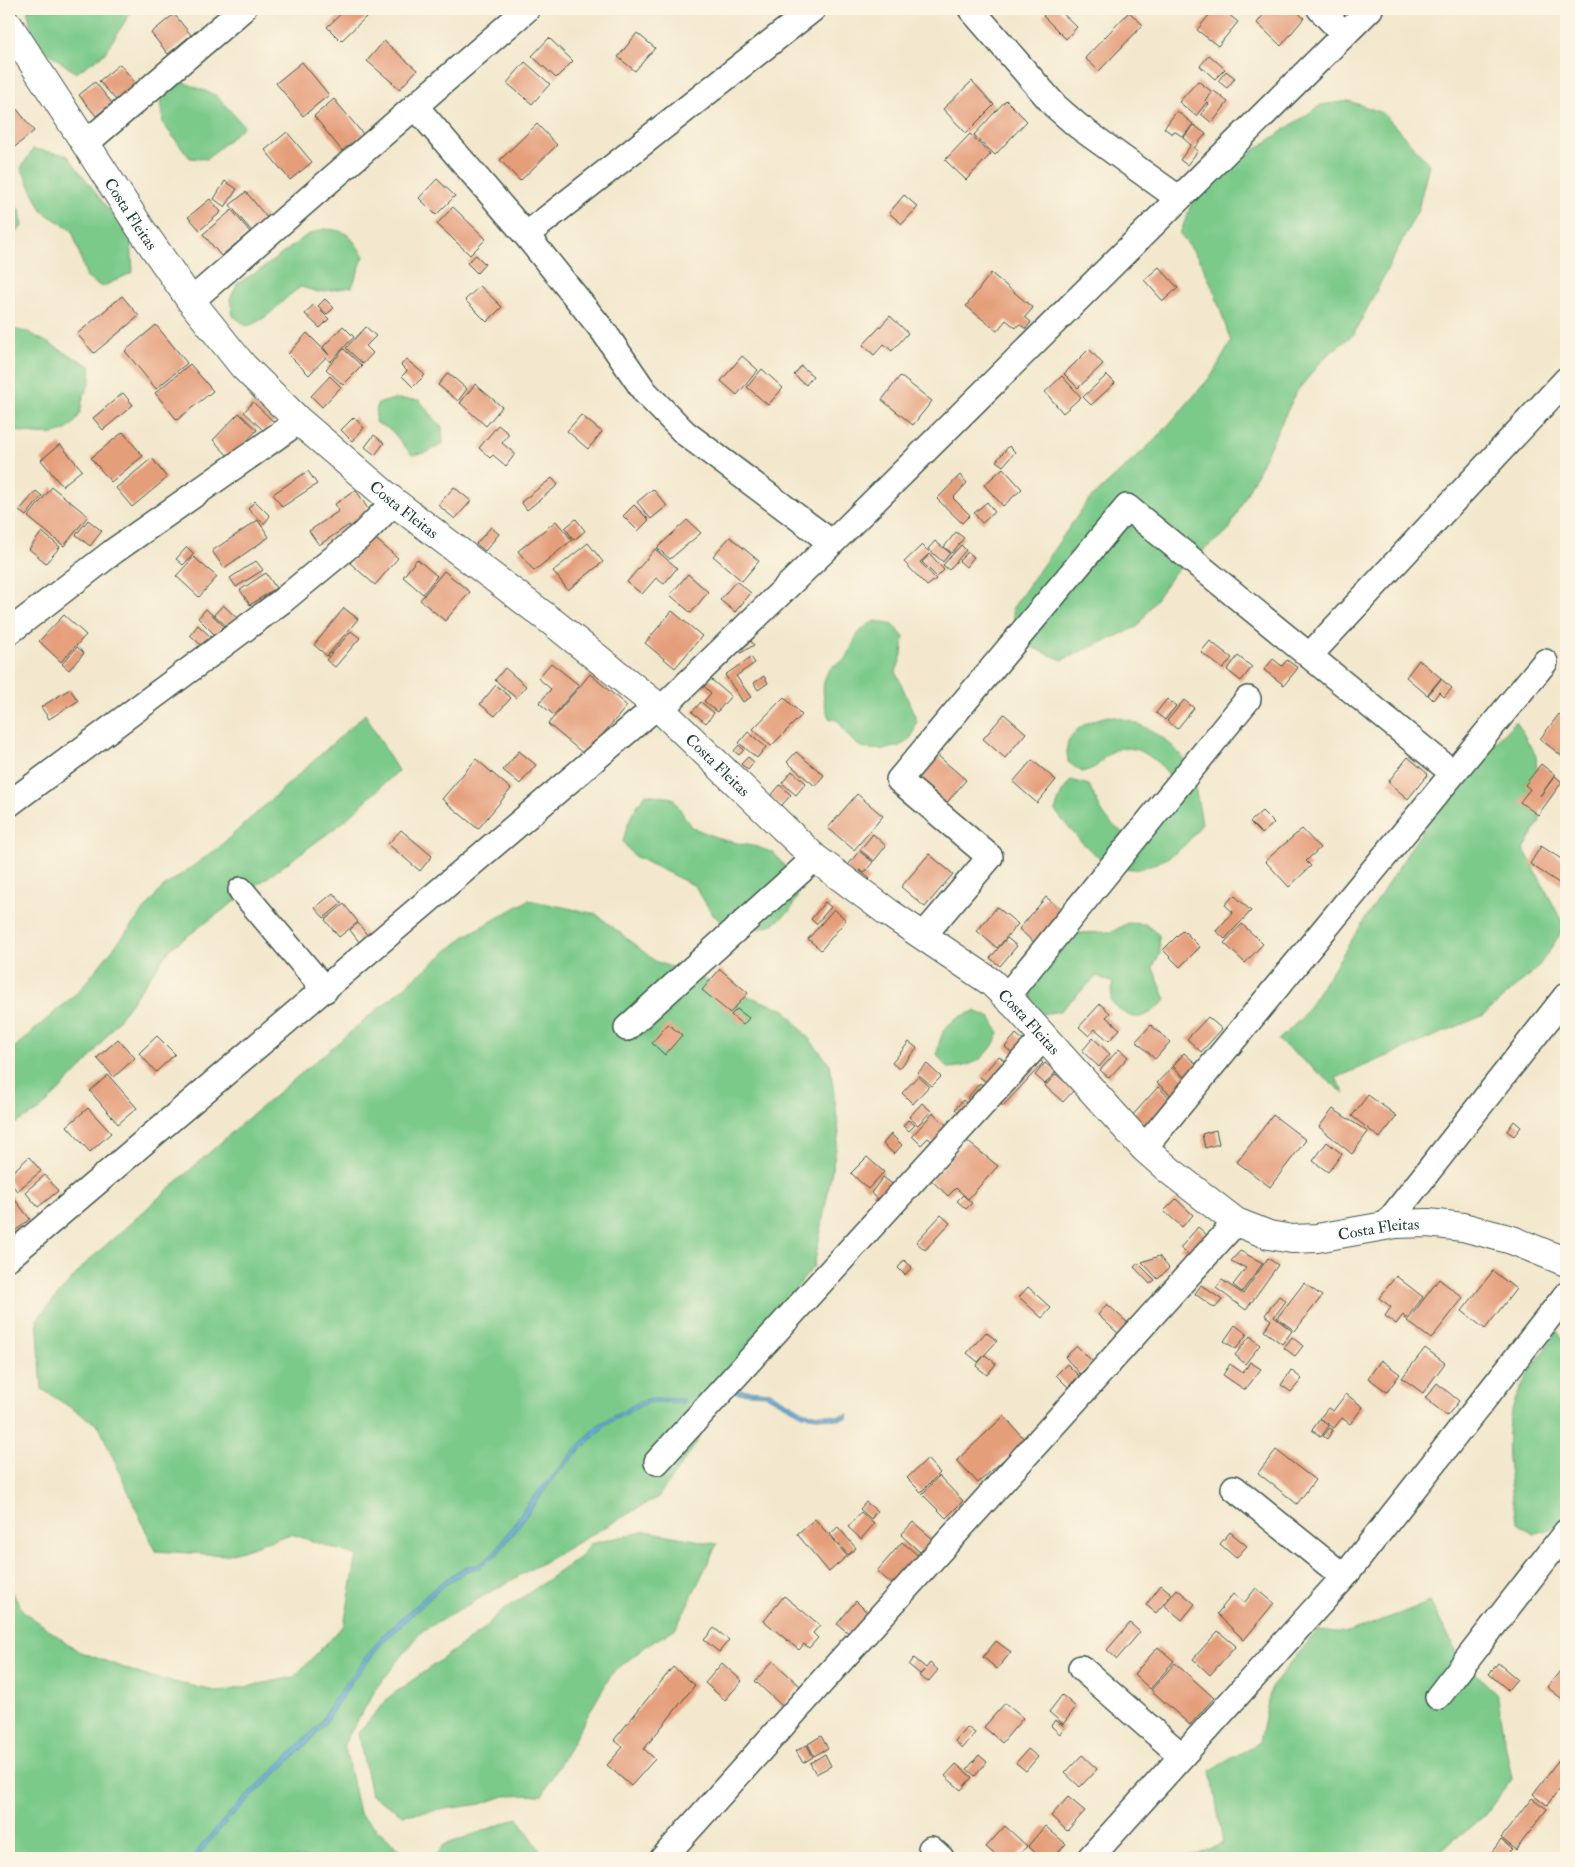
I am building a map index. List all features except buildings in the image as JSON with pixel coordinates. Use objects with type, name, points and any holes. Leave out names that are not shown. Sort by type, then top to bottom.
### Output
[{"type":"main road","name":"Costa Fleitas","points":[[9,26],[85,144],[192,302],[243,366],[299,421],[394,502],[554,624],[659,708],[815,858],[874,902],[958,958],[1006,997],[1144,1148],[1236,1222],[1269,1235],[1292,1239],[1317,1238],[1385,1226],[1428,1223],[1464,1228],[1512,1240],[1566,1262]]},
{"type":"street","points":[[85,144],[243,9]]},
{"type":"street","points":[[192,302],[527,9]]},
{"type":"street","points":[[526,235],[813,9]]},
{"type":"street","points":[[971,9],[1056,106],[1078,126],[1178,198]]},
{"type":"street","points":[[1320,9],[1344,34]]},
{"type":"street","points":[[9,1257],[659,708],[832,544],[1370,9]]},
{"type":"street","points":[[415,106],[526,235],[604,332],[645,392],[685,433],[832,544]]},
{"type":"street","points":[[1310,656],[1566,380]]},
{"type":"street","points":[[9,632],[114,551],[299,421]]},
{"type":"street","points":[[9,804],[282,601],[363,534],[394,502]]},
{"type":"street","points":[[923,936],[990,857],[899,780],[1127,507],[1453,773]]},
{"type":"street","points":[[1144,1148],[1545,662]]},
{"type":"street","points":[[1006,997],[1248,699]]},
{"type":"street","points":[[627,1028],[815,858]]},
{"type":"street","points":[[241,890],[325,990]]},
{"type":"street","points":[[1385,1226],[1566,996]]},
{"type":"street","points":[[657,1462],[1044,1037]]},
{"type":"street","points":[[663,1858],[1236,1222]]},
{"type":"street","points":[[1090,1858],[1344,1577],[1566,1295]]},
{"type":"street","points":[[1234,1488],[1344,1577]]},
{"type":"street","points":[[1438,1697],[1566,1532]]},
{"type":"street","points":[[1081,1668],[1182,1756]]},
{"type":"green space","points":[[27,9],[133,9],[104,54],[76,73],[35,43]]},
{"type":"green space","points":[[183,82],[217,96],[244,126],[207,159],[190,158],[163,124],[161,98]]},
{"type":"green space","points":[[1349,101],[1383,113],[1429,164],[1418,210],[1354,334],[1326,356],[1297,391],[1229,530],[1174,573],[1137,627],[1062,660],[1020,642],[1012,609],[1087,502],[1157,438],[1212,375],[1231,342],[1214,291],[1201,262],[1180,234],[1197,189],[1321,105]]},
{"type":"green space","points":[[33,149],[67,155],[131,239],[133,272],[102,287],[87,278],[72,230],[43,212],[21,168]]},
{"type":"green space","points":[[9,207],[20,209],[22,226],[9,242]]},
{"type":"green space","points":[[324,229],[339,231],[348,235],[364,256],[352,287],[318,292],[301,287],[264,318],[247,326],[233,316],[230,299],[238,283],[263,268],[307,235]]},
{"type":"green space","points":[[9,330],[28,332],[90,366],[90,380],[82,400],[81,411],[74,423],[67,429],[58,433],[39,434],[9,429]]},
{"type":"green space","points":[[394,399],[419,400],[442,427],[443,444],[428,452],[412,455],[391,430],[375,422],[377,404]]},
{"type":"green space","points":[[875,621],[892,624],[904,637],[902,655],[896,672],[917,721],[912,736],[908,741],[887,749],[871,749],[858,745],[852,740],[839,721],[829,718],[823,693],[824,680],[827,674],[833,666],[847,657],[860,632]]},
{"type":"green space","points":[[365,714],[398,771],[342,823],[171,948],[88,1061],[40,1110],[9,1127],[9,1052],[78,992],[162,888],[217,849]]},
{"type":"green space","points":[[1109,716],[1134,722],[1158,734],[1169,743],[1186,762],[1199,805],[1202,823],[1188,842],[1163,860],[1139,869],[1121,867],[1098,857],[1079,840],[1055,811],[1061,794],[1071,780],[1089,785],[1105,816],[1116,828],[1133,838],[1177,787],[1158,763],[1149,756],[1129,748],[1110,753],[1096,766],[1082,772],[1068,762],[1067,746],[1073,734],[1090,722]]},
{"type":"green space","points":[[1516,721],[1536,756],[1540,821],[1524,849],[1565,927],[1538,967],[1484,1015],[1336,1078],[1345,1094],[1278,1040],[1301,1019],[1414,843],[1455,785]]},
{"type":"green space","points":[[646,794],[673,798],[691,827],[723,840],[757,847],[774,853],[796,881],[797,898],[789,912],[775,923],[760,929],[726,925],[713,915],[695,886],[634,856],[623,842],[631,816]]},
{"type":"green space","points":[[529,900],[596,914],[655,961],[785,1010],[830,1064],[839,1133],[814,1266],[724,1378],[696,1444],[658,1497],[422,1631],[377,1687],[344,1744],[359,1813],[409,1858],[9,1858],[9,1587],[23,1611],[78,1651],[146,1676],[220,1692],[294,1677],[344,1625],[357,1556],[291,1534],[226,1555],[155,1551],[99,1426],[42,1389],[37,1319],[87,1262],[247,1119],[465,936]]},
{"type":"green space","points":[[1127,923],[1145,924],[1159,935],[1160,953],[1153,968],[1166,1000],[1152,1012],[1138,1017],[1126,1014],[1111,1001],[1113,983],[1097,976],[1060,1011],[1043,1014],[1031,1003],[1031,985],[1041,971],[1076,933],[1112,932]]},
{"type":"green space","points":[[975,1011],[991,1018],[999,1033],[995,1042],[979,1060],[965,1066],[947,1068],[937,1054],[941,1037],[953,1021]]},
{"type":"green space","points":[[1557,1331],[1566,1345],[1566,1525],[1533,1534],[1518,1523],[1515,1515],[1507,1445],[1509,1423],[1516,1398],[1522,1386]]},
{"type":"green space","points":[[646,1531],[717,1544],[676,1628],[645,1647],[612,1673],[542,1795],[504,1796],[481,1804],[403,1815],[371,1795],[358,1733],[389,1697],[484,1629],[497,1615],[579,1558],[590,1544]]},
{"type":"green space","points":[[1430,1602],[1458,1654],[1496,1694],[1512,1779],[1484,1816],[1431,1858],[1184,1858],[1223,1844],[1211,1770],[1260,1742],[1271,1687],[1318,1630],[1348,1633]]},
{"type":"green space","points":[[518,1818],[545,1858],[433,1858],[444,1845]]},
{"type":"water","points":[[737,1389],[770,1392],[805,1412],[838,1416],[848,1414],[847,1418],[837,1420],[803,1415],[766,1395],[736,1393]]},
{"type":"water","points":[[651,1399],[684,1399],[684,1403],[656,1402],[644,1404],[607,1424],[556,1475],[498,1554],[479,1568],[466,1571],[442,1587],[384,1641],[351,1683],[323,1726],[302,1749],[230,1818],[196,1858],[191,1858],[225,1818],[319,1725],[333,1700],[382,1636],[440,1583],[463,1568],[480,1564],[494,1553],[529,1502],[598,1425],[637,1403]]}]
